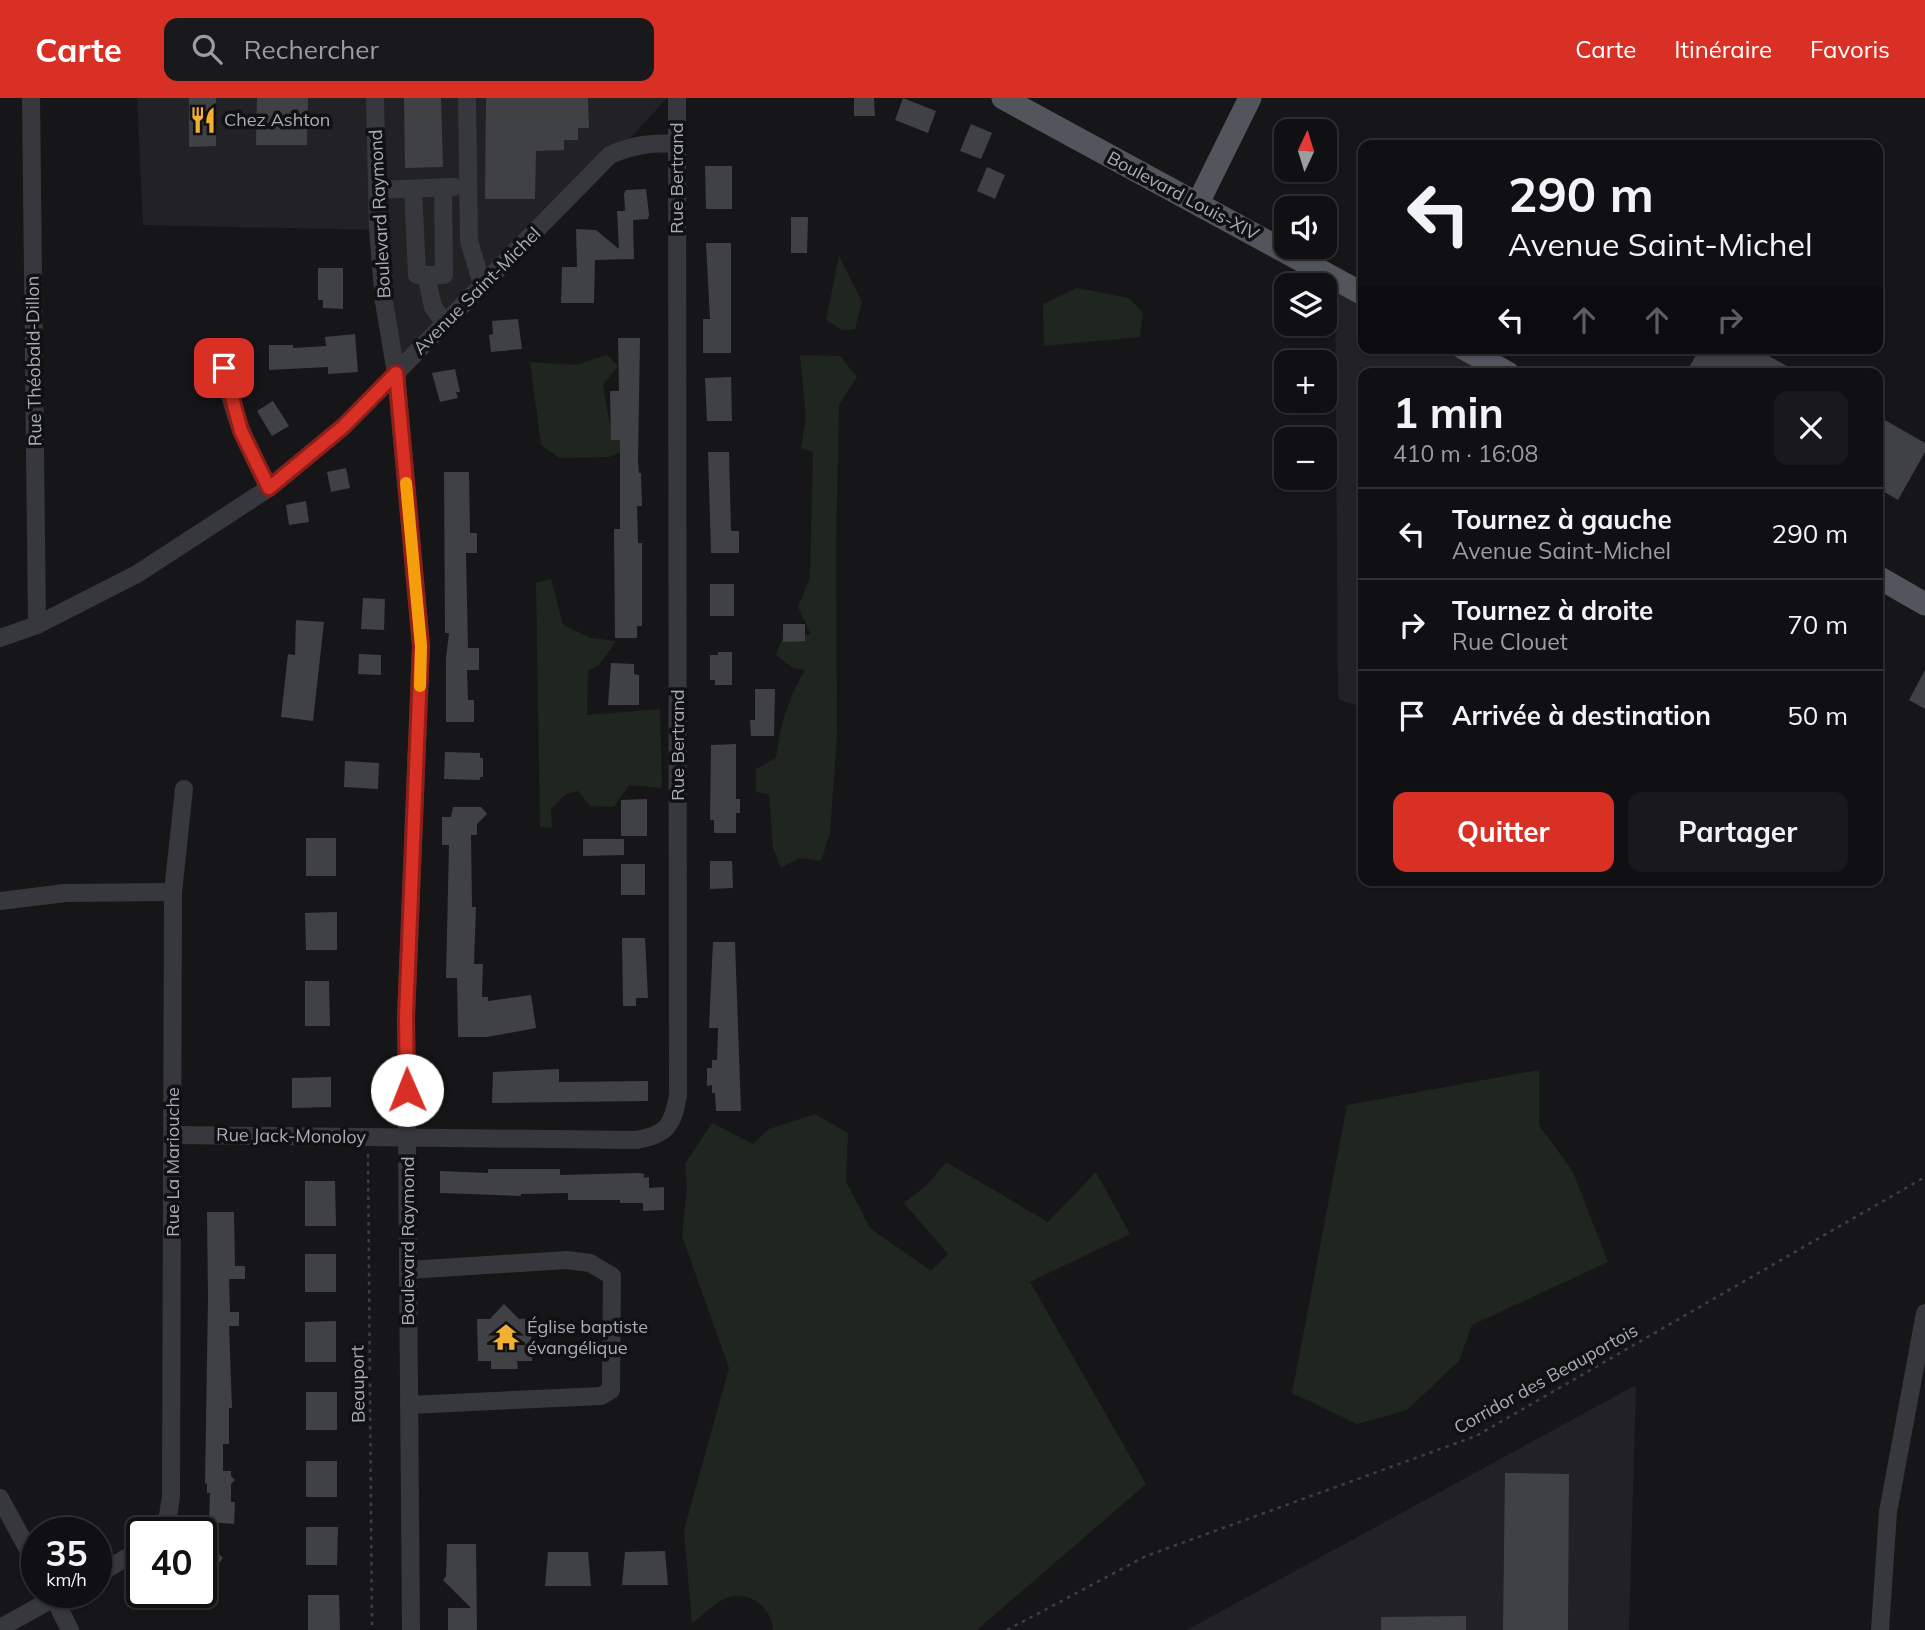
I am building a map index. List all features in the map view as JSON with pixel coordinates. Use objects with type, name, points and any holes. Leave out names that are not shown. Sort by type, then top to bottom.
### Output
[{"type":"main road","name":"Boulevard Louis-XIV","points":[[1003,98],[1358,291]]},
{"type":"main road","points":[[1198,203],[1250,98]]},
{"type":"main road","points":[[1474,354],[1499,368]]},
{"type":"main road","points":[[1883,580],[1925,604]]},
{"type":"street","name":"Rue Théobald-Dillon","points":[[31,98],[37,625]]},
{"type":"street","name":"Boulevard Raymond","points":[[375,98],[384,302],[396,373],[421,646],[406,1017],[411,1630]]},
{"type":"street","points":[[377,190],[456,187],[455,98]]},
{"type":"street","points":[[467,98],[469,241],[482,285]]},
{"type":"street","name":"Rue Bertrand","points":[[408,1138],[636,1140],[656,1137],[669,1126],[676,1112],[677,98]]},
{"type":"street","name":"Avenue Saint-Michel","points":[[0,638],[37,625],[137,574],[269,488],[344,426],[610,155],[630,146],[657,142],[677,144]]},
{"type":"street","points":[[414,188],[417,275],[444,275],[443,187]]},
{"type":"street","points":[[426,275],[433,307],[444,323]]},
{"type":"street","points":[[226,350],[224,368],[241,431],[269,488]]},
{"type":"street","name":"Rue La Mariouche","points":[[167,1517],[171,1496],[173,892],[184,789]]},
{"type":"street","points":[[0,901],[65,893],[173,892]]},
{"type":"street","name":"Rue Jack-Monoloy","points":[[174,1135],[408,1138]]},
{"type":"street","points":[[408,1270],[567,1260],[590,1264],[612,1276],[611,1390],[601,1396],[409,1405]]},
{"type":"street","points":[[1880,1630],[1888,1512],[1925,1313]]},
{"type":"street","points":[[0,1498],[21,1537]]},
{"type":"street","points":[[0,1628],[34,1608]]},
{"type":"street","points":[[62,1608],[70,1630]]},
{"type":"path","name":"Beauport","points":[[368,1137],[372,1630]]},
{"type":"path","name":"Corridor des Beauportois","points":[[1007,1630],[1146,1556],[1476,1436],[1925,1177]]},
{"type":"shaded area","points":[[137,98],[667,98],[552,223],[396,373],[378,230],[143,225]]},
{"type":"shaded area","points":[[839,256],[862,302],[855,329],[842,330],[826,320]]},
{"type":"shaded area","points":[[1337,279],[1358,291],[1358,354],[1473,354],[1498,368],[1358,368],[1358,706],[1338,699]]},
{"type":"shaded area","points":[[1077,288],[1129,298],[1143,313],[1140,337],[1044,346],[1043,304]]},
{"type":"shaded area","points":[[607,355],[618,366],[603,385],[610,425],[634,446],[609,457],[559,458],[541,445],[530,362],[576,365]]},
{"type":"shaded area","points":[[800,355],[840,356],[857,377],[839,405],[836,546],[837,736],[830,833],[821,861],[799,858],[781,868],[773,848],[769,794],[756,792],[756,769],[776,758],[786,712],[805,670],[793,668],[776,655],[783,637],[811,634],[798,607],[810,578],[813,452],[801,448],[806,417]]},
{"type":"shaded area","points":[[551,579],[563,625],[591,638],[616,641],[599,665],[588,671],[587,715],[660,709],[662,788],[629,785],[614,807],[590,806],[578,791],[566,794],[551,809],[552,828],[540,827],[536,583]]},
{"type":"shaded area","points":[[1539,1070],[1539,1125],[1573,1172],[1608,1262],[1472,1325],[1459,1361],[1407,1410],[1357,1424],[1292,1393],[1347,1105]]},
{"type":"shaded area","points":[[815,1114],[848,1133],[846,1181],[870,1228],[931,1271],[948,1254],[904,1203],[928,1184],[946,1162],[1048,1222],[1096,1172],[1130,1234],[1030,1282],[1146,1484],[977,1630],[773,1630],[769,1615],[759,1603],[737,1596],[719,1602],[692,1624],[684,1530],[729,1368],[682,1236],[687,1187],[685,1164],[712,1123],[753,1144],[769,1129]]},
{"type":"shaded area","points":[[1636,1385],[1629,1630],[1187,1630]]},
{"type":"building","points":[[189,98],[216,98],[216,146],[189,147]]},
{"type":"building","points":[[257,98],[308,98],[307,145],[256,145]]},
{"type":"building","points":[[404,98],[441,98],[443,167],[405,168]]},
{"type":"building","points":[[486,98],[588,98],[589,128],[578,128],[578,140],[564,140],[564,150],[536,151],[535,199],[485,199]]},
{"type":"building","points":[[854,98],[874,98],[875,116],[854,116]]},
{"type":"building","points":[[903,98],[936,111],[928,133],[895,120]]},
{"type":"building","points":[[971,124],[992,133],[981,159],[960,151]]},
{"type":"building","points":[[705,166],[732,166],[732,209],[706,209]]},
{"type":"building","points":[[987,167],[1005,175],[995,199],[977,191]]},
{"type":"building","points":[[646,189],[648,219],[633,220],[634,259],[595,260],[594,303],[561,303],[562,267],[577,267],[576,229],[596,230],[619,249],[617,211],[625,211],[624,194],[626,190]]},
{"type":"building","points":[[791,217],[808,217],[807,253],[791,253]]},
{"type":"building","points":[[706,243],[731,243],[731,353],[703,353],[703,319],[710,319]]},
{"type":"building","points":[[318,268],[343,268],[343,309],[323,308],[323,300],[318,300]]},
{"type":"building","points":[[518,319],[522,349],[491,352],[489,335],[493,334],[492,321]]},
{"type":"building","points":[[355,334],[358,372],[328,374],[328,367],[269,370],[269,345],[293,345],[293,348],[326,346],[325,337]]},
{"type":"building","points":[[618,338],[640,338],[638,462],[642,506],[637,506],[638,543],[642,543],[642,626],[637,626],[637,638],[615,638],[614,529],[620,529],[620,440],[611,440],[610,391],[619,391]]},
{"type":"building","points":[[1697,354],[1766,354],[1790,368],[1689,368]]},
{"type":"building","points":[[455,369],[460,392],[456,392],[458,398],[440,402],[432,373]]},
{"type":"building","points":[[731,377],[732,421],[707,421],[705,378]]},
{"type":"building","points":[[273,401],[289,426],[272,436],[257,411]]},
{"type":"building","points":[[1883,419],[1925,443],[1925,452],[1898,500],[1883,491]]},
{"type":"building","points":[[708,452],[729,452],[731,531],[739,531],[739,553],[711,553]]},
{"type":"building","points":[[346,468],[350,488],[331,492],[327,472]]},
{"type":"building","points":[[444,472],[469,472],[470,533],[477,533],[477,553],[466,553],[468,648],[479,648],[479,670],[467,670],[468,700],[474,700],[474,722],[446,722],[446,658],[449,633],[445,633]]},
{"type":"building","points":[[306,501],[309,522],[289,525],[286,505]]},
{"type":"building","points":[[710,584],[734,584],[734,616],[710,616]]},
{"type":"building","points":[[363,598],[385,599],[384,630],[361,629]]},
{"type":"building","points":[[296,620],[324,622],[313,721],[281,717],[288,654],[295,655]]},
{"type":"building","points":[[783,624],[805,624],[805,641],[783,642]]},
{"type":"building","points":[[718,652],[732,652],[732,685],[715,685],[715,680],[710,680],[710,655],[718,655]]},
{"type":"building","points":[[359,654],[381,655],[381,675],[358,674]]},
{"type":"building","points":[[611,663],[634,664],[634,674],[639,675],[639,705],[608,705]]},
{"type":"building","points":[[1925,670],[1925,709],[1909,700]]},
{"type":"building","points":[[755,689],[775,689],[774,736],[751,736],[750,720],[755,720]]},
{"type":"building","points":[[736,744],[736,799],[740,799],[740,813],[736,813],[736,833],[714,833],[714,820],[710,820],[711,745]]},
{"type":"building","points":[[445,752],[480,753],[480,758],[483,758],[483,777],[480,777],[480,780],[444,779]]},
{"type":"building","points":[[345,761],[379,763],[378,789],[344,787]]},
{"type":"building","points":[[647,799],[647,836],[621,836],[621,800]]},
{"type":"building","points":[[453,807],[481,807],[487,814],[477,824],[477,835],[471,835],[472,907],[476,907],[474,964],[483,964],[482,997],[488,997],[488,1001],[531,995],[536,1028],[487,1037],[458,1037],[457,978],[446,978],[449,845],[442,845],[442,817],[451,817]]},
{"type":"building","points":[[306,838],[336,838],[336,876],[306,876]]},
{"type":"building","points":[[583,839],[624,839],[624,855],[583,856]]},
{"type":"building","points":[[710,861],[732,861],[733,888],[710,889]]},
{"type":"building","points":[[621,864],[645,864],[645,895],[621,895]]},
{"type":"building","points":[[337,912],[337,950],[306,950],[305,913]]},
{"type":"building","points":[[622,938],[645,938],[648,998],[636,998],[636,1006],[623,1006]]},
{"type":"building","points":[[713,942],[735,942],[741,1111],[716,1111],[715,1093],[712,1093],[712,1085],[707,1086],[707,1068],[712,1068],[712,1060],[717,1060],[718,1028],[709,1028]]},
{"type":"building","points":[[305,981],[329,981],[330,1026],[305,1026]]},
{"type":"building","points":[[559,1069],[559,1082],[648,1081],[648,1101],[492,1103],[493,1072]]},
{"type":"building","points":[[331,1077],[331,1107],[292,1108],[292,1078]]},
{"type":"building","points":[[488,1169],[560,1169],[560,1175],[644,1174],[644,1178],[649,1177],[649,1188],[664,1187],[664,1210],[643,1211],[643,1203],[620,1203],[620,1200],[568,1200],[568,1193],[521,1196],[440,1193],[440,1171],[488,1173]]},
{"type":"building","points":[[305,1181],[335,1181],[336,1226],[305,1226]]},
{"type":"building","points":[[207,1212],[234,1212],[235,1266],[245,1266],[245,1279],[229,1279],[230,1312],[239,1312],[239,1326],[229,1326],[232,1408],[229,1408],[229,1444],[223,1444],[223,1471],[231,1471],[235,1480],[231,1484],[231,1502],[235,1502],[234,1524],[217,1523],[217,1517],[209,1517],[210,1493],[207,1493],[207,1483],[205,1484]]},
{"type":"building","points":[[305,1254],[336,1254],[336,1292],[305,1292]]},
{"type":"building","points":[[504,1304],[519,1319],[531,1318],[532,1361],[517,1361],[518,1369],[491,1369],[491,1361],[478,1361],[477,1319],[490,1319]]},
{"type":"building","points":[[336,1321],[336,1362],[305,1362],[305,1322]]},
{"type":"building","points":[[306,1392],[337,1392],[337,1430],[306,1430]]},
{"type":"building","points":[[306,1461],[337,1461],[337,1497],[306,1497]]},
{"type":"building","points":[[1505,1473],[1569,1474],[1568,1630],[1503,1630]]},
{"type":"building","points":[[306,1527],[338,1527],[337,1565],[306,1565]]},
{"type":"building","points":[[447,1544],[476,1544],[477,1630],[448,1630],[448,1608],[471,1608],[443,1580],[446,1576]]},
{"type":"building","points":[[665,1551],[668,1585],[622,1585],[625,1552]]},
{"type":"building","points":[[217,1552],[223,1558],[217,1565]]},
{"type":"building","points":[[548,1552],[588,1552],[591,1586],[545,1586]]},
{"type":"building","points":[[308,1595],[339,1595],[340,1630],[308,1630]]},
{"type":"building","points":[[1466,1616],[1466,1630],[1381,1630],[1381,1617]]},
{"type":"slow traffic","points":[[406,483],[421,646],[420,686]]},
{"type":"place","name":"Chez Ashton","points":[[203,120]]},
{"type":"place","name":"Église baptiste évangélique","points":[[506,1337]]},
{"type":"route","points":[[224,368],[241,431],[269,488],[344,426],[396,373],[421,646],[406,1017],[407,1090]]}]
